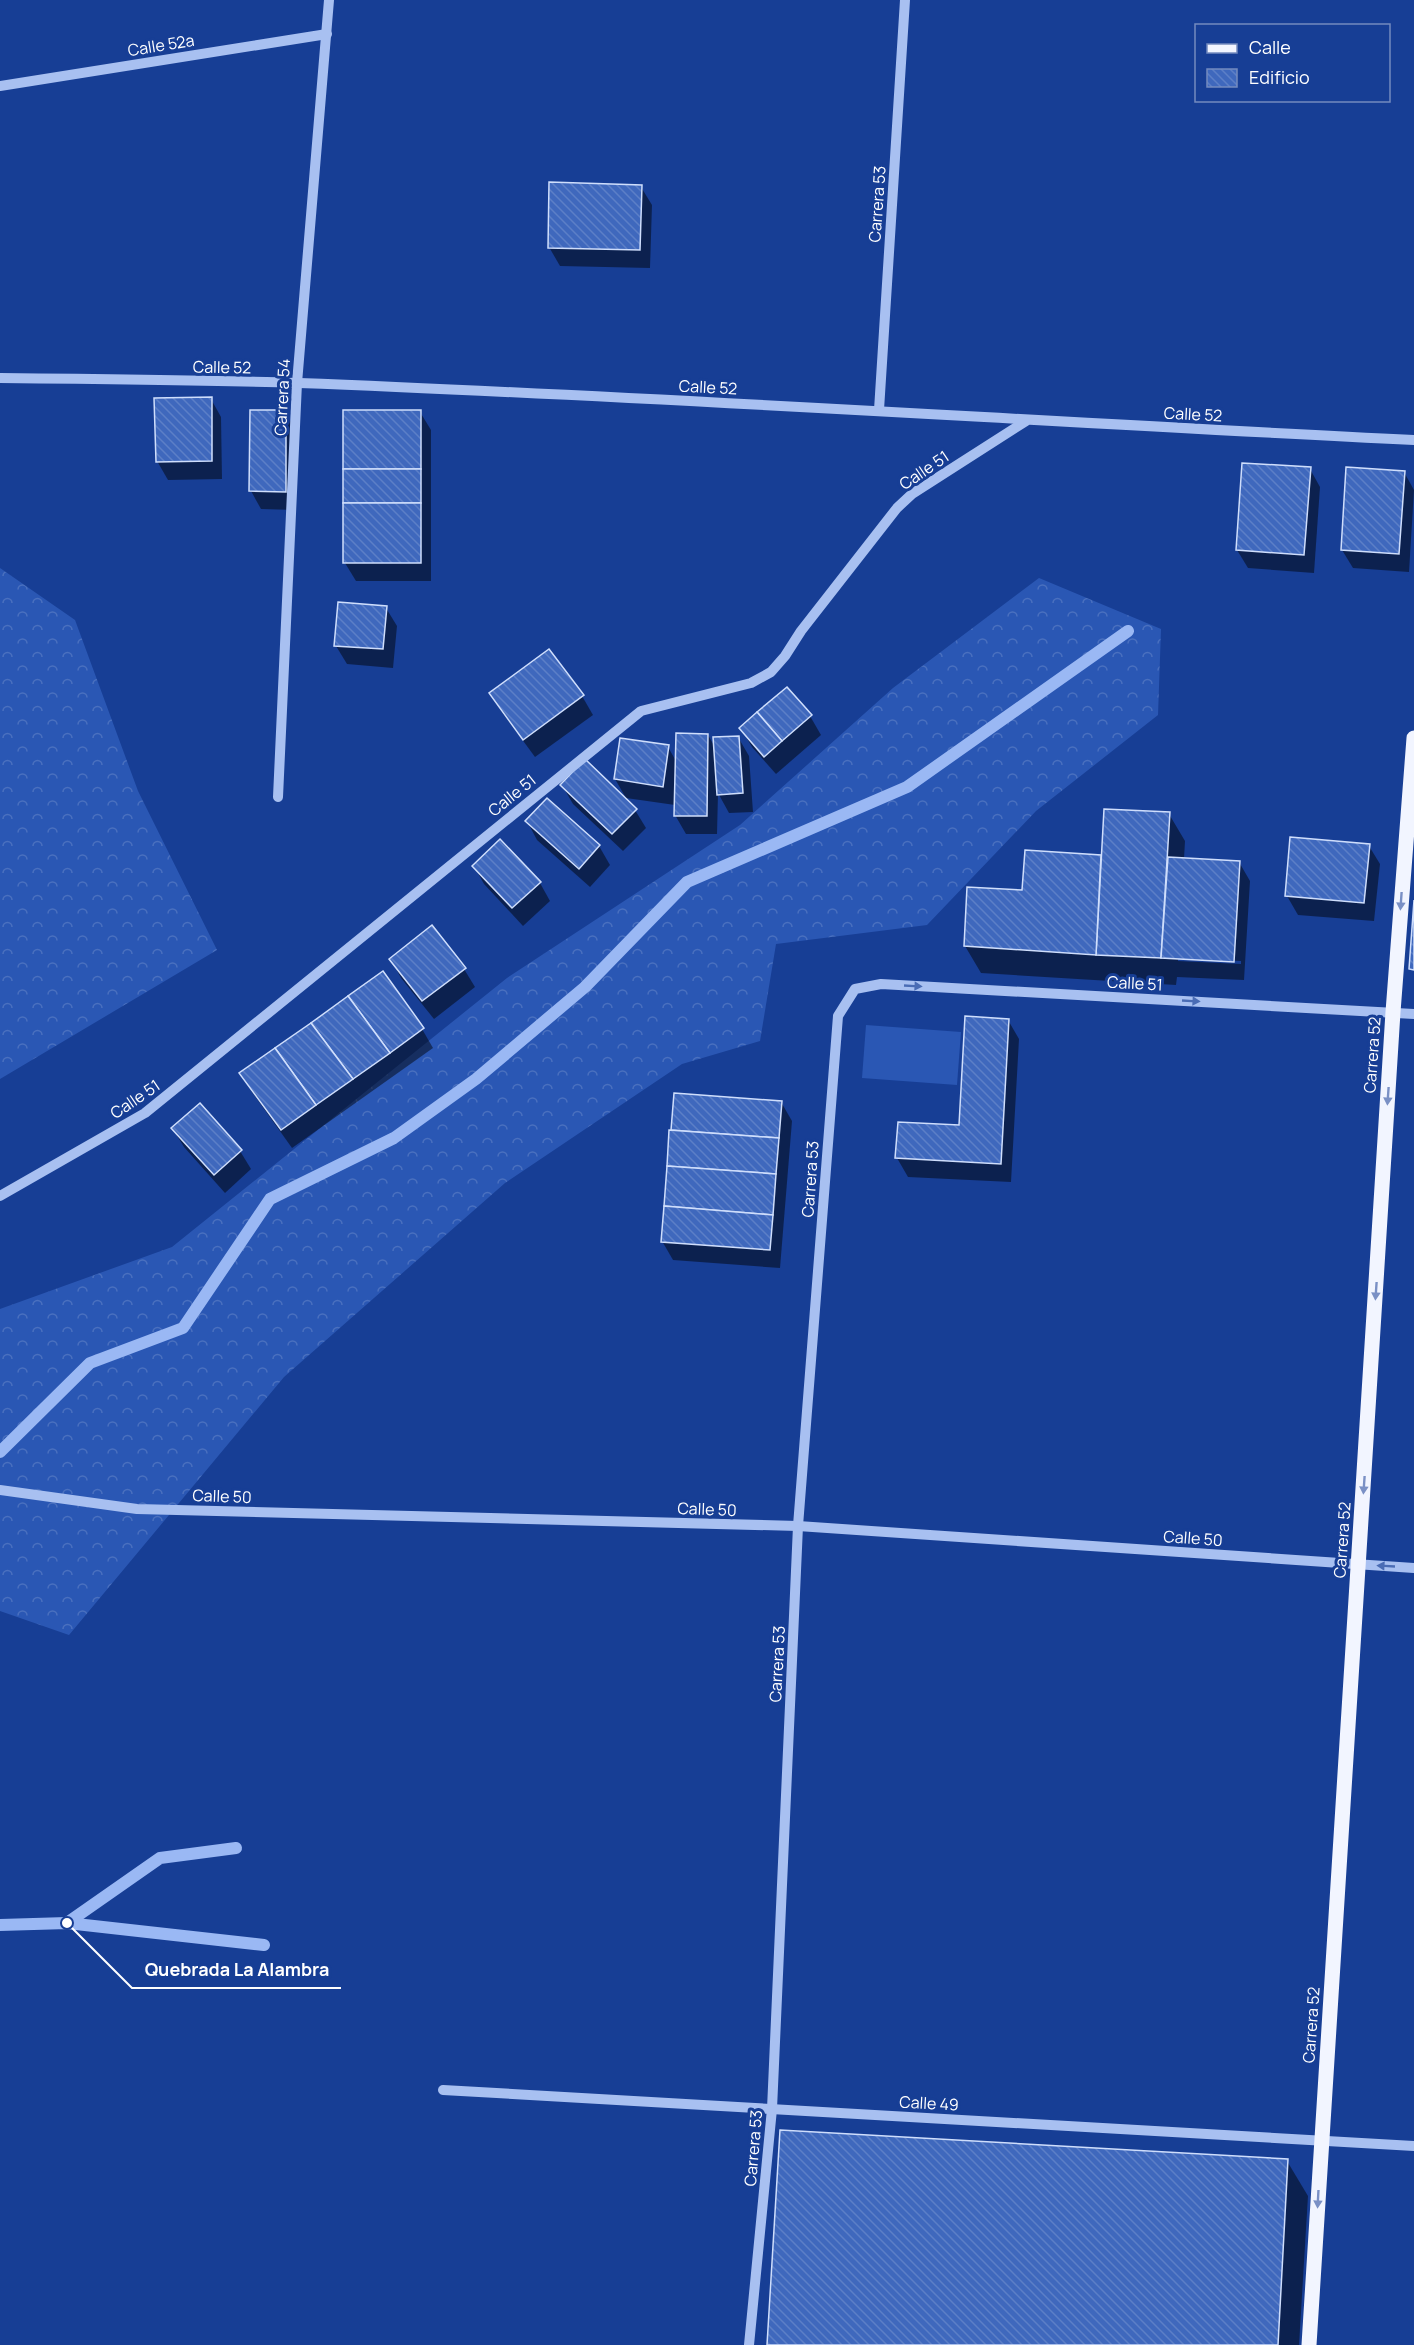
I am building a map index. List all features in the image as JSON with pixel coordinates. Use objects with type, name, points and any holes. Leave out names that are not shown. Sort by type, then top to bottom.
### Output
[{"type":"main road","name":"Carrera 52","points":[[1309,2345],[1393,1012],[1414,738]]},
{"type":"street","name":"Carrera 54","points":[[278,797],[297,383],[329,0]]},
{"type":"street","name":"Carrera 53","points":[[879,410],[905,0]]},
{"type":"street","name":"Calle 52a","points":[[0,86],[327,34]]},
{"type":"street","name":"Calle 52","points":[[0,378],[297,383],[879,410],[1027,421],[1414,440]]},
{"type":"street","name":"Calle 51","points":[[0,1196],[145,1113],[641,711],[751,683],[771,672],[897,508],[912,494],[1027,421]]},
{"type":"street","name":"Calle 51","points":[[855,989],[881,984],[1414,1014]]},
{"type":"street","name":"Carrera 53","points":[[749,2345],[772,2109],[798,1526],[837,1016],[855,989]]},
{"type":"street","name":"Calle 50","points":[[0,1490],[137,1509],[798,1526],[1414,1568]]},
{"type":"street","name":"Calle 49","points":[[442,2090],[1414,2146]]},
{"type":"green space","points":[[0,568],[75,620],[138,791],[217,950],[0,1079]]},
{"type":"green space","points":[[1039,578],[1161,629],[1158,715],[1036,811],[927,925],[776,944],[760,1041],[682,1064],[505,1183],[284,1377],[69,1635],[0,1611],[0,1309],[172,1247],[507,978],[740,825],[893,688]]},
{"type":"green space","points":[[866,1025],[961,1032],[957,1085],[862,1078]]},
{"type":"building","points":[[549,182],[642,185],[640,250],[548,248]]},
{"type":"building","points":[[212,397],[212,461],[156,462],[154,398]]},
{"type":"building","points":[[250,410],[286,410],[286,492],[249,491]]},
{"type":"building","points":[[343,410],[421,410],[421,469],[343,469]]},
{"type":"building","points":[[1242,463],[1311,467],[1304,555],[1236,550]]},
{"type":"building","points":[[1346,467],[1405,471],[1399,554],[1341,550]]},
{"type":"building","points":[[343,469],[421,469],[421,503],[343,503]]},
{"type":"building","points":[[343,503],[421,503],[421,563],[343,563]]},
{"type":"building","points":[[338,602],[387,606],[383,649],[334,646]]},
{"type":"building","points":[[549,649],[584,695],[523,740],[489,693]]},
{"type":"building","points":[[787,687],[812,715],[782,741],[757,712]]},
{"type":"building","points":[[757,712],[782,741],[764,757],[739,728]]},
{"type":"building","points":[[676,733],[708,734],[707,816],[674,816]]},
{"type":"building","points":[[739,736],[743,793],[717,795],[713,737]]},
{"type":"building","points":[[620,738],[669,745],[663,787],[614,779]]},
{"type":"building","points":[[585,759],[637,809],[612,834],[560,785]]},
{"type":"building","points":[[547,798],[600,845],[579,869],[525,821]]},
{"type":"building","points":[[1104,809],[1170,812],[1161,958],[1096,955]]},
{"type":"building","points":[[1290,837],[1370,844],[1364,903],[1285,896]]},
{"type":"building","points":[[500,839],[541,882],[512,908],[472,866]]},
{"type":"building","points":[[1025,850],[1101,855],[1096,955],[964,946],[967,887],[1022,890]]},
{"type":"building","points":[[1168,857],[1240,861],[1234,962],[1161,958]]},
{"type":"building","points":[[1414,900],[1414,970],[1409,969]]},
{"type":"building","points":[[432,925],[466,968],[422,1001],[389,959]]},
{"type":"building","points":[[383,971],[424,1028],[390,1053],[348,996]]},
{"type":"building","points":[[348,996],[390,1053],[353,1079],[311,1023]]},
{"type":"building","points":[[965,1016],[1009,1019],[1001,1164],[895,1158],[898,1122],[959,1125]]},
{"type":"building","points":[[311,1023],[353,1079],[316,1105],[275,1048]]},
{"type":"building","points":[[275,1048],[316,1105],[281,1130],[239,1073]]},
{"type":"building","points":[[674,1093],[782,1101],[779,1138],[671,1130]]},
{"type":"building","points":[[200,1103],[242,1150],[214,1175],[171,1128]]},
{"type":"building","points":[[669,1130],[779,1138],[776,1174],[667,1166]]},
{"type":"building","points":[[667,1166],[776,1174],[773,1215],[664,1206]]},
{"type":"building","points":[[664,1206],[773,1215],[770,1250],[661,1242]]},
{"type":"building","points":[[780,2130],[1288,2159],[1278,2345],[767,2345]]},
{"type":"waterway","points":[[0,1452],[90,1363],[183,1328],[270,1199],[394,1138],[476,1079],[585,987],[687,882],[907,787],[1128,631]]},
{"type":"waterway","points":[[67,1923],[160,1858],[236,1848]]},
{"type":"waterway","points":[[0,1925],[67,1923],[264,1945]]},
{"type":"place","name":"Quebrada La Alambra","points":[[67,1923]]}]
